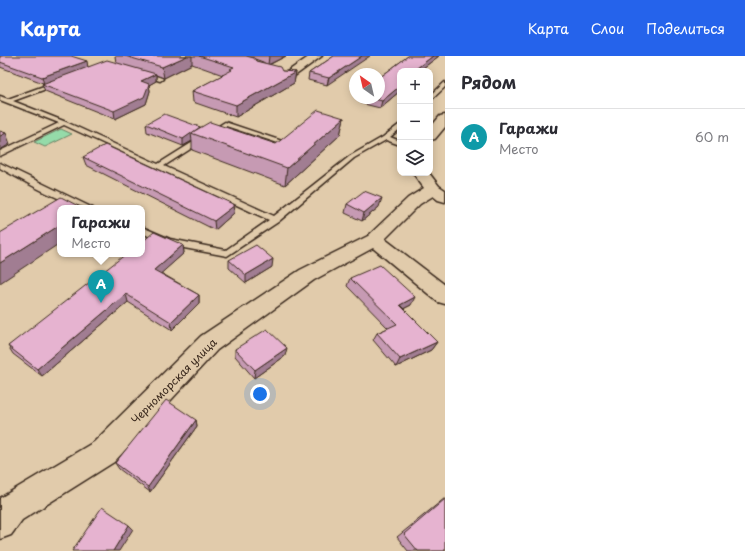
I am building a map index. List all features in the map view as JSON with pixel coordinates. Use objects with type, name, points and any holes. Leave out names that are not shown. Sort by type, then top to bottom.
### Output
[{"type":"street","points":[[285,78],[317,56]]},
{"type":"street","points":[[433,133],[445,119]]},
{"type":"street","name":"Черноморская улица","points":[[0,524],[11,509],[104,452],[209,343],[307,275],[374,240],[414,201],[433,186]]},
{"type":"street","points":[[374,240],[445,296]]},
{"type":"lane","points":[[138,72],[160,79]]},
{"type":"lane","points":[[9,102],[59,82]]},
{"type":"lane","points":[[433,96],[445,84]]},
{"type":"lane","points":[[0,98],[64,123],[276,220]]},
{"type":"lane","points":[[0,154],[64,123]]},
{"type":"lane","points":[[158,166],[225,124],[283,143],[274,150]]},
{"type":"lane","points":[[145,231],[168,242],[227,253],[276,220],[352,157],[386,138],[397,129]]},
{"type":"lane","points":[[210,134],[218,136]]},
{"type":"lane","points":[[386,138],[397,142]]},
{"type":"lane","points":[[0,165],[36,184],[82,205]]},
{"type":"green space","points":[[61,129],[72,134],[45,147],[34,142]]},
{"type":"building","points":[[0,56],[71,56],[87,61],[42,77],[0,62]]},
{"type":"building","points":[[125,56],[187,56],[162,67]]},
{"type":"building","points":[[199,56],[246,56],[254,58],[256,61],[280,67],[282,71],[296,72],[236,105],[192,91],[232,70],[230,69],[234,67]]},
{"type":"building","points":[[334,56],[362,56],[329,78],[309,73]]},
{"type":"building","points":[[408,56],[433,56],[417,68],[397,68],[397,88],[385,98],[385,73]]},
{"type":"building","points":[[107,60],[156,74],[141,81],[149,84],[144,97],[114,111],[42,84]]},
{"type":"building","points":[[318,110],[344,118],[287,168],[191,133],[210,122],[276,144]]},
{"type":"building","points":[[164,114],[200,127],[183,139],[146,124]]},
{"type":"building","points":[[0,131],[6,133],[0,136]]},
{"type":"building","points":[[105,145],[235,205],[214,221],[83,157]]},
{"type":"building","points":[[364,191],[382,198],[364,213],[347,204]]},
{"type":"building","points":[[61,197],[76,205],[57,205],[57,227],[0,263],[0,233]]},
{"type":"building","points":[[154,232],[183,245],[154,270],[199,295],[171,322],[126,294],[37,369],[8,346],[122,257],[145,257],[145,240]]},
{"type":"building","points":[[256,245],[273,259],[246,275],[229,260]]},
{"type":"building","points":[[380,265],[415,297],[400,305],[437,342],[400,359],[377,333],[397,324],[350,278]]},
{"type":"building","points":[[267,329],[287,348],[255,370],[235,349]]},
{"type":"building","points":[[166,400],[196,420],[148,487],[115,463]]},
{"type":"building","points":[[445,499],[445,551],[418,551],[404,534]]},
{"type":"building","points":[[102,507],[129,525],[113,551],[72,551]]},
{"type":"place","name":"Гаражи","points":[[101,303]]}]
